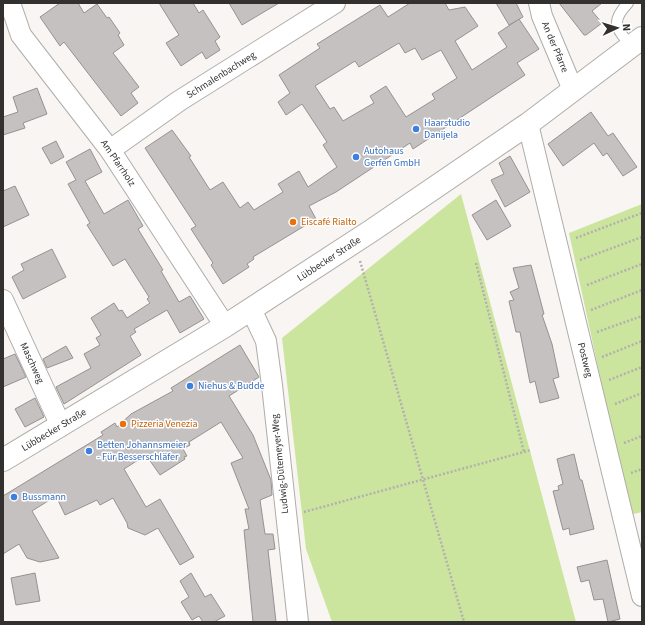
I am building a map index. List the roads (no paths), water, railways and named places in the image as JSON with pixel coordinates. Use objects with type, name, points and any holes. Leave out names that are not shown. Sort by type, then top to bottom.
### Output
[{"type":"main road","name":"Lübbecker Straße","points":[[3,460],[251,310],[528,124],[637,42]]},
{"type":"street","name":"Am Pfarrholz","points":[[10,3],[21,35],[110,150],[225,326]]},
{"type":"street","name":"Schmalenbachweg","points":[[110,150],[179,101],[335,3]]},
{"type":"street","name":"An der Pfarre","points":[[539,3],[542,16],[573,90]]},
{"type":"street","name":"Postweg","points":[[528,124],[642,596]]},
{"type":"street","name":"Maschweg","points":[[3,300],[61,426]]},
{"type":"street","name":"Ludwig-Dütemeyer-Weg","points":[[251,310],[266,341],[298,622]]},
{"type":"lane","points":[[628,3],[618,14],[616,23],[618,30],[637,42]]},
{"type":"place","name":"Haarstudio Danijela","points":[[416,129]]},
{"type":"place","name":"Autohaus Gerfen GmbH","points":[[356,157]]},
{"type":"place","name":"Eiscafé Rialto","points":[[293,222]]},
{"type":"place","name":"Niehus & Budde","points":[[190,386]]},
{"type":"place","name":"Pizzeria Venezia","points":[[123,424]]},
{"type":"place","name":"Betten Johannsmeier - Für Besserschläfer","points":[[89,451]]},
{"type":"place","name":"Bussmann","points":[[14,497]]}]
